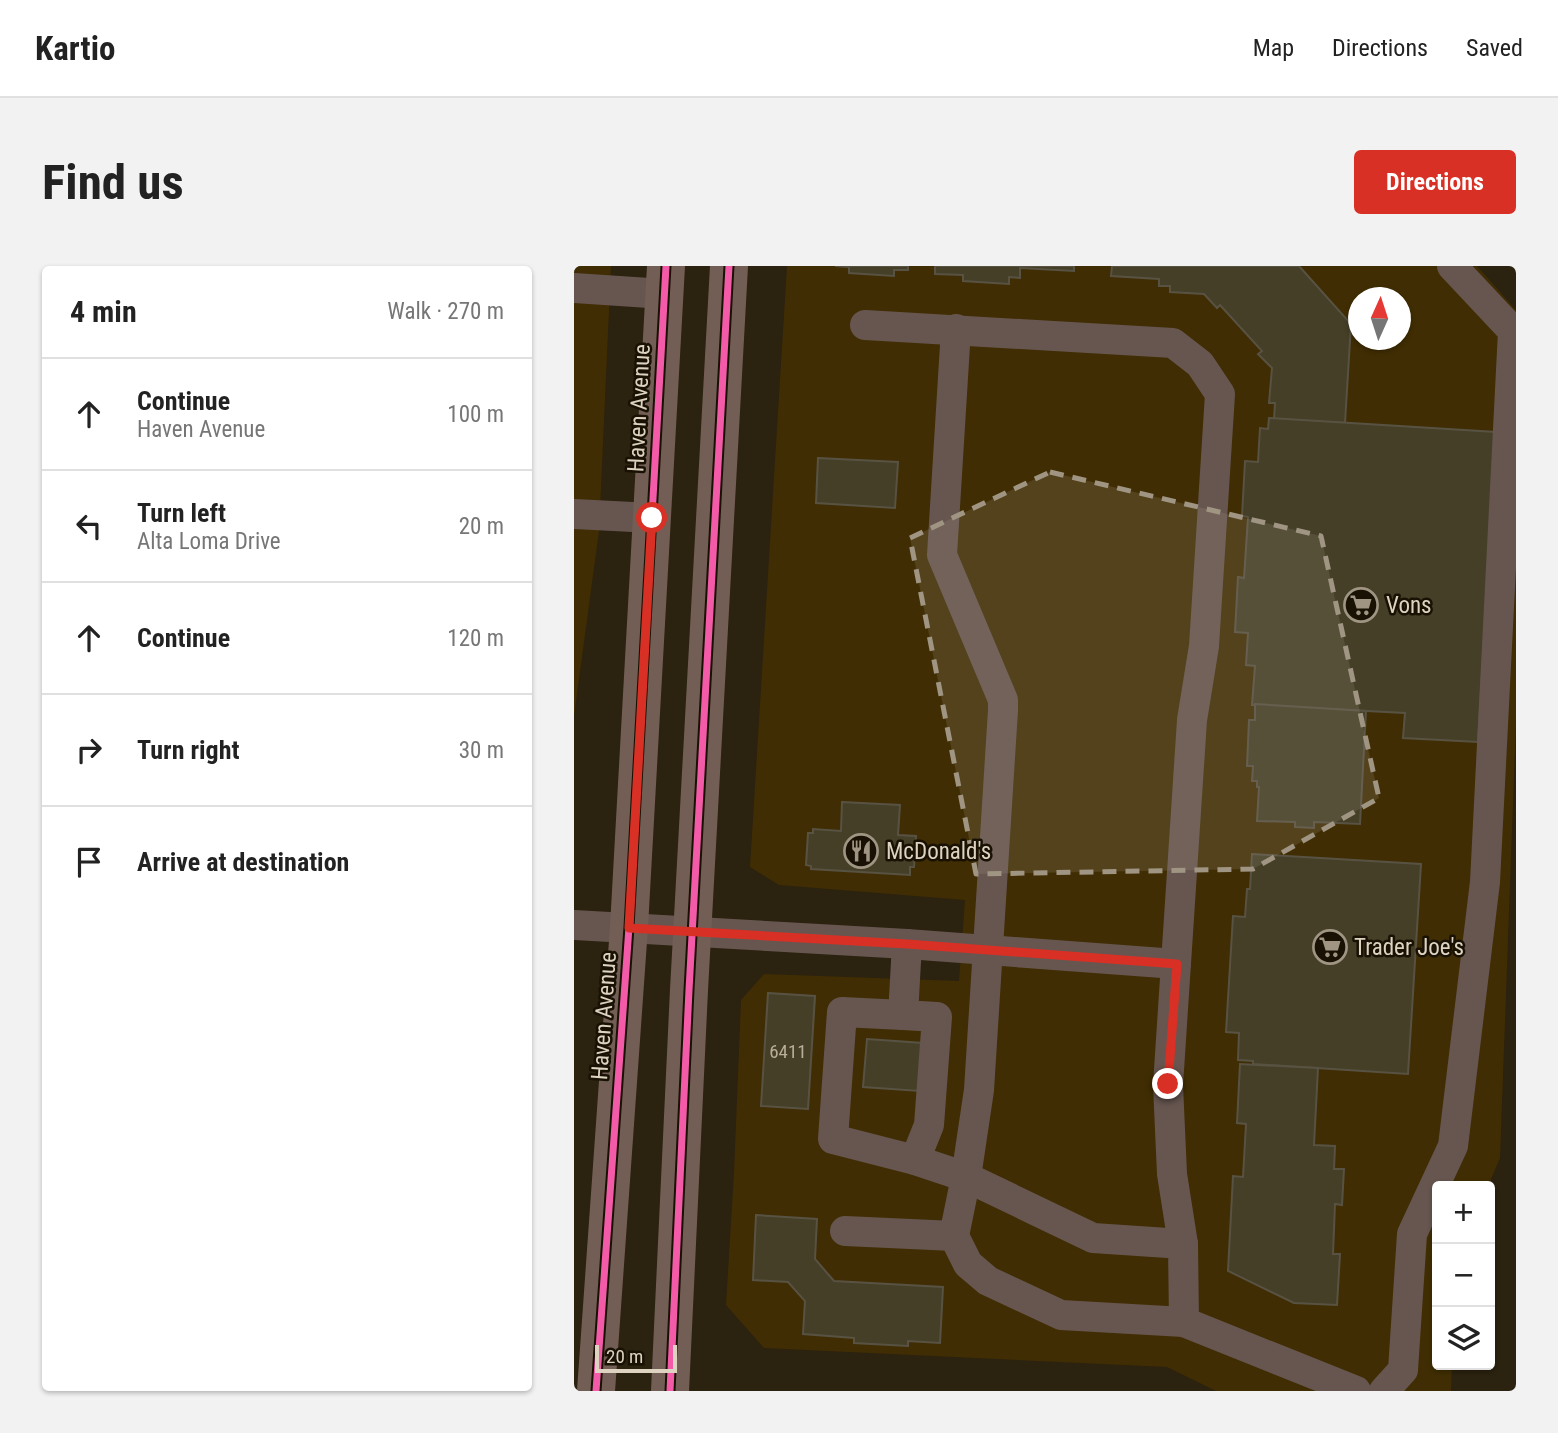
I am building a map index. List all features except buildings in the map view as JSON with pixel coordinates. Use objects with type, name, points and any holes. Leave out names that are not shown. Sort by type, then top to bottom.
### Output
[{"type":"main road","points":[[670,1391],[688,1003],[729,266]]},
{"type":"main road","name":"Haven Avenue","points":[[596,1391],[629,928],[665,280]]},
{"type":"street","points":[[1384,1391],[1403,1370],[1412,1234],[1453,1146],[1485,882],[1513,331],[1452,266]]},
{"type":"street","points":[[574,288],[665,280]]},
{"type":"street","points":[[865,325],[1173,343],[1200,364],[1220,394],[1204,646],[1192,720],[1168,1084],[1172,1174],[1183,1244],[1184,1322]]},
{"type":"street","points":[[956,330],[942,555],[1003,700],[1003,710],[979,1090],[954,1236],[968,1264],[988,1281],[1061,1315],[1184,1322],[1356,1391]]},
{"type":"street","points":[[574,514],[652,518]]},
{"type":"street","points":[[574,925],[907,944],[1177,964]]},
{"type":"street","points":[[903,1015],[907,944]]},
{"type":"street","points":[[915,1160],[929,1125],[937,1017],[842,1012],[833,1139],[915,1160],[966,1177],[1093,1238],[1183,1244]]},
{"type":"street","points":[[845,1231],[954,1236]]},
{"type":"highlighted area","points":[[1050,472],[1321,536],[1379,798],[1253,869],[976,874],[910,538]]},
{"type":"shaded area","points":[[574,266],[611,266],[599,531],[574,716]]},
{"type":"shaded area","points":[[787,266],[1477,266],[1516,310],[1516,721],[1500,1158],[1490,1181],[1432,1181],[1432,1370],[1452,1370],[1451,1391],[1216,1391],[1167,1367],[764,1348],[726,1305],[741,1000],[764,974],[959,981],[965,900],[779,885],[750,867]]},
{"type":"cycle path","points":[[596,1391],[629,927],[666,266]]},
{"type":"cycle path","points":[[670,1391],[729,266]]},
{"type":"place","name":"Vons","points":[[1361,605]]},
{"type":"place","name":"McDonald's","points":[[861,851]]},
{"type":"place","name":"Trader Joe's","points":[[1330,947]]},
{"type":"route","points":[[652,518],[629,928],[907,944],[1177,964],[1168,1084]]}]
